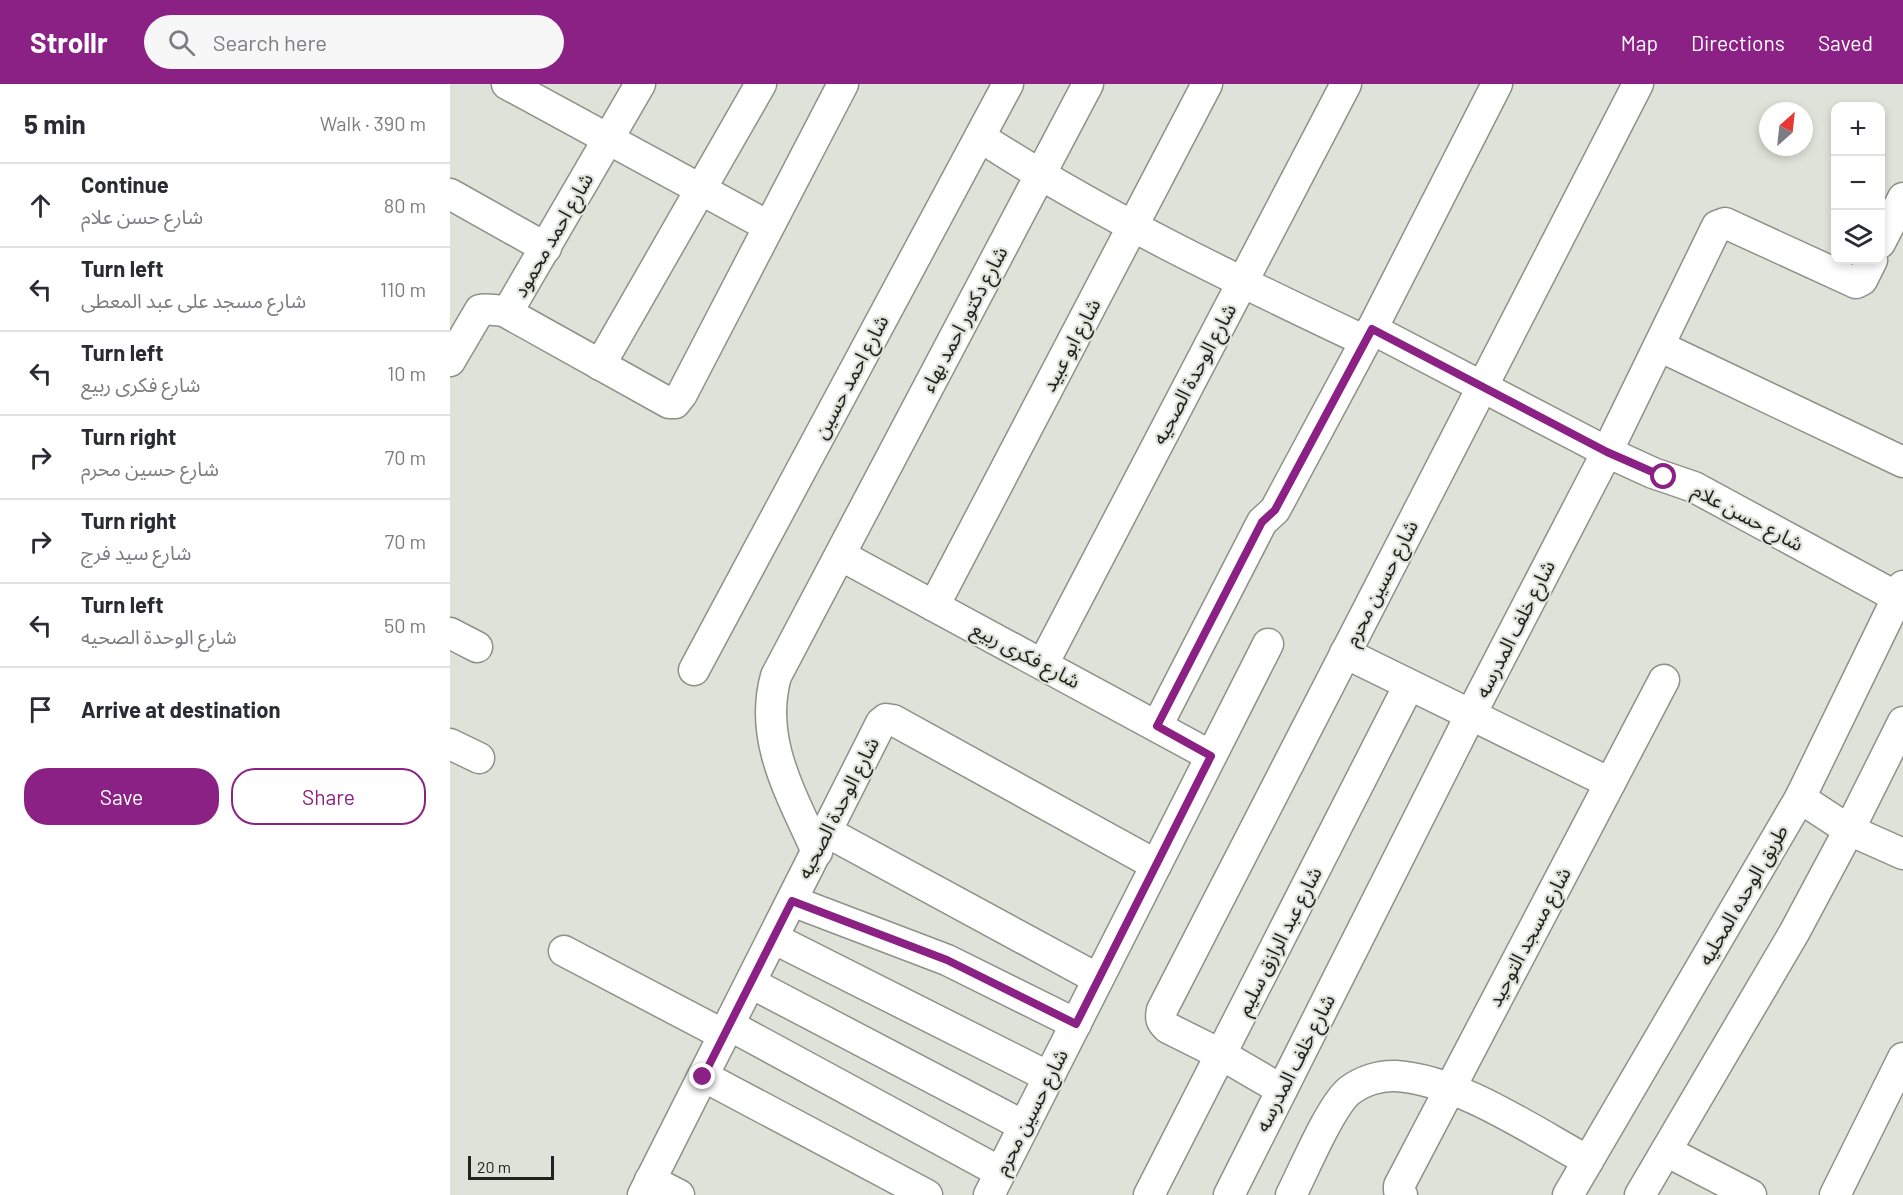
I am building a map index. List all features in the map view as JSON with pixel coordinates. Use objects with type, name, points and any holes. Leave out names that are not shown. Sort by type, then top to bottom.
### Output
[{"type":"street","name":"شارع احمد محمود","points":[[450,361],[480,310],[504,311],[511,306],[640,84]]},
{"type":"street","points":[[600,365],[761,84]]},
{"type":"street","points":[[504,311],[669,403],[675,403],[682,394],[843,84]]},
{"type":"street","name":"شارع احمد حسين","points":[[694,670],[1008,84]]},
{"type":"street","name":"شارع دكتور احمد بهاء","points":[[822,842],[777,762],[770,723],[770,697],[776,676],[1088,84]]},
{"type":"street","name":"شارع ابو عبيد","points":[[934,606],[1207,84]]},
{"type":"street","name":"شارع الوحدة الصحيه","points":[[1042,664],[1346,84]]},
{"type":"street","points":[[1157,726],[1262,522],[1275,510],[1369,335],[1497,84]]},
{"type":"street","name":"شارع حسين محرم","points":[[1282,1089],[1168,1028],[1162,1023],[1160,1017],[1162,1010],[1638,84]]},
{"type":"street","points":[[520,87],[609,139],[768,226]]},
{"type":"street","name":"شارع حسن علام","points":[[980,137],[1040,176],[1242,283],[1369,335],[1482,386],[1607,452],[1653,473],[1694,487],[1900,592]]},
{"type":"street","points":[[450,194],[546,248]]},
{"type":"street","points":[[1885,235],[1903,198]]},
{"type":"street","name":"شارع خلف المدرسه","points":[[1229,1195],[1470,716],[1607,452],[1718,226],[1722,223],[1856,283],[1862,280],[1870,264]]},
{"type":"street","points":[[1659,346],[1903,462]]},
{"type":"street","name":"شارع فكرى ربيع","points":[[840,555],[1211,756]]},
{"type":"street","name":"طريق الوحده المحليه","points":[[1568,1195],[1800,798],[1900,592]]},
{"type":"street","points":[[450,633],[477,647]]},
{"type":"street","name":"شارع حسين محرم","points":[[994,1184],[1268,644]]},
{"type":"street","points":[[1345,653],[1610,783]]},
{"type":"street","name":"شارع مسجد التوحيد","points":[[1402,1195],[1399,1186],[1664,680]]},
{"type":"street","name":"شارع عبد الرازق سليم","points":[[1149,1195],[1408,685]]},
{"type":"street","name":"شارع الوحدة الصحيه","points":[[646,1188],[881,723],[886,719],[893,720],[1156,865]]},
{"type":"street","points":[[1640,1195],[1794,933],[1903,722]]},
{"type":"street","points":[[450,744],[479,758]]},
{"type":"street","points":[[1800,798],[1849,830],[1903,854]]},
{"type":"street","points":[[822,842],[1098,980]]},
{"type":"street","points":[[792,901],[947,960],[1076,1024]]},
{"type":"street","points":[[773,938],[1049,1077]]},
{"type":"street","points":[[564,951],[727,1030],[994,1184]]},
{"type":"street","points":[[751,983],[1024,1126]]},
{"type":"street","points":[[1835,1195],[1903,1058]]},
{"type":"street","points":[[1291,1195],[1333,1112],[1348,1092],[1370,1080],[1394,1076],[1425,1080],[1477,1100],[1587,1161]]},
{"type":"street","points":[[703,1077],[927,1195]]},
{"type":"street","points":[[1666,1151],[1751,1195]]},
{"type":"street","points":[[646,1188],[679,1195]]},
{"type":"route","points":[[703,1077],[792,901],[947,960],[1076,1024],[1211,756],[1157,726],[1262,522],[1274,512],[1372,329],[1607,452],[1664,477]]}]
